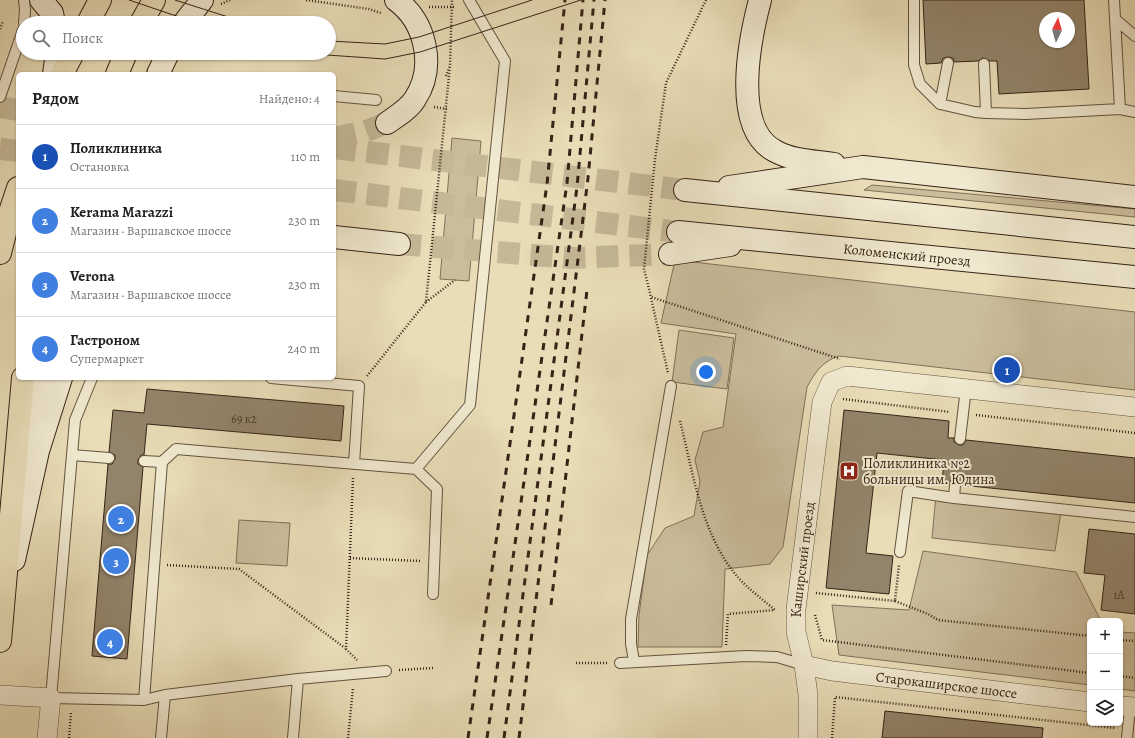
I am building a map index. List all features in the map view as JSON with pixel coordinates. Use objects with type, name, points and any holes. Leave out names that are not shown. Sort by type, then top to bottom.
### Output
[{"type":"main road","points":[[41,0],[52,13],[53,16]]},
{"type":"main road","points":[[92,16],[100,0]]},
{"type":"main road","points":[[145,16],[154,0]]},
{"type":"main road","points":[[189,16],[202,0]]},
{"type":"main road","points":[[760,0],[753,26],[747,98],[750,119],[761,140],[774,151],[795,159],[1135,197]]},
{"type":"main road","points":[[387,123],[403,112],[415,99],[424,80],[426,52],[421,30],[409,13],[390,7]]},
{"type":"main road","points":[[54,72],[56,60]]},
{"type":"main road","points":[[63,72],[69,60]]},
{"type":"main road","points":[[118,72],[123,60]]},
{"type":"main road","points":[[161,72],[165,60]]},
{"type":"main road","points":[[863,167],[692,191],[1135,237]]},
{"type":"main road","points":[[0,253],[10,209],[16,193]]},
{"type":"main road","name":"Коломенский проезд","points":[[678,232],[1135,277]]},
{"type":"main road","points":[[336,237],[399,244]]},
{"type":"main road","points":[[670,254],[762,241]]},
{"type":"main road","points":[[1044,269],[1135,287]]},
{"type":"main road","points":[[0,641],[23,380]]},
{"type":"main road","points":[[14,481],[39,380]]},
{"type":"main road","points":[[2,614],[38,451],[60,380]]},
{"type":"street","points":[[834,390],[847,376],[966,388],[1135,408]]},
{"type":"street","name":"Каширский проезд","points":[[808,738],[808,695],[804,665],[796,632],[796,609],[822,402],[834,390]]},
{"type":"street","name":"Старокаширское шоссе","points":[[804,665],[832,671],[1087,702]]},
{"type":"street","points":[[0,695],[51,698],[47,738]]},
{"type":"lane","points":[[24,0],[25,16]]},
{"type":"lane","points":[[416,469],[470,405],[505,61],[469,0]]},
{"type":"lane","points":[[753,26],[771,0]]},
{"type":"lane","points":[[914,0],[914,65],[920,84],[940,104],[986,113],[1026,114],[1120,109],[1135,112]]},
{"type":"lane","points":[[1114,0],[1120,109]]},
{"type":"lane","points":[[1115,19],[1135,36]]},
{"type":"lane","points":[[0,97],[16,50]]},
{"type":"lane","points":[[940,104],[948,62]]},
{"type":"lane","points":[[984,64],[986,113]]},
{"type":"lane","points":[[336,96],[376,100]]},
{"type":"lane","points":[[91,380],[75,420],[51,698],[72,700],[144,700],[166,695],[298,679],[386,671]]},
{"type":"lane","points":[[293,380],[359,386],[354,464]]},
{"type":"lane","points":[[634,661],[631,644],[631,619],[671,386]]},
{"type":"lane","points":[[960,439],[966,388]]},
{"type":"lane","points":[[144,700],[162,462],[176,449],[416,469],[437,489],[433,594]]},
{"type":"lane","points":[[72,455],[109,458]]},
{"type":"lane","points":[[144,461],[162,462]]},
{"type":"lane","points":[[954,498],[955,485]]},
{"type":"lane","points":[[900,552],[908,491],[954,498],[1135,516]]},
{"type":"lane","points":[[620,663],[634,661],[726,657],[777,657],[804,665]]},
{"type":"lane","points":[[293,738],[298,679]]},
{"type":"lane","points":[[161,738],[166,695]]},
{"type":"lane","points":[[1127,734],[1128,707]]},
{"type":"path","points":[[306,0],[369,9],[390,7]]},
{"type":"path","points":[[426,302],[447,109],[453,7],[452,0]]},
{"type":"path","points":[[426,4],[430,8],[453,7]]},
{"type":"path","points":[[0,29],[3,20]]},
{"type":"path","points":[[445,80],[450,66]]},
{"type":"path","points":[[436,101],[433,108],[447,109]]},
{"type":"path","points":[[359,386],[426,302],[455,280]]},
{"type":"path","points":[[651,297],[671,386]]},
{"type":"path","points":[[834,390],[963,413],[1135,433]]},
{"type":"path","points":[[678,415],[700,503],[717,548],[737,576],[775,610],[728,614],[726,657]]},
{"type":"path","points":[[346,649],[354,464]]},
{"type":"path","points":[[350,558],[434,561]]},
{"type":"path","points":[[154,564],[239,570],[346,649],[370,673]]},
{"type":"path","points":[[895,601],[898,575]]},
{"type":"path","points":[[815,598],[817,585]]},
{"type":"path","points":[[816,593],[895,601],[928,614],[938,620],[1087,636]]},
{"type":"path","points":[[814,609],[822,640],[1087,673]]},
{"type":"path","points":[[1123,640],[1135,641]]},
{"type":"path","points":[[576,663],[620,663]]},
{"type":"path","points":[[386,671],[433,668]]},
{"type":"path","points":[[348,738],[354,675]]},
{"type":"path","points":[[1123,676],[1135,678]]},
{"type":"path","points":[[832,738],[835,697],[1127,734]]},
{"type":"path","points":[[69,738],[72,700]]},
{"type":"shaded area","points":[[452,138],[481,141],[469,281],[440,279]]},
{"type":"shaded area","points":[[872,185],[1135,209],[1135,217],[864,190]]},
{"type":"shaded area","points":[[675,260],[1135,312],[1135,390],[839,356],[833,358],[820,368],[807,387],[783,547],[770,564],[725,569],[722,647],[638,647],[639,615],[647,555],[665,528],[694,516],[700,481],[695,460],[703,432],[723,427],[736,334],[661,323]]},
{"type":"shaded area","points":[[679,330],[734,338],[727,389],[672,382]]},
{"type":"shaded area","points":[[936,495],[1062,505],[1055,551],[932,538]]},
{"type":"shaded area","points":[[239,520],[290,523],[287,566],[236,563]]},
{"type":"shaded area","points":[[923,551],[1076,572],[1099,618],[1087,618],[1087,685],[839,655],[832,605],[909,610]]},
{"type":"shaded area","points":[[1123,632],[1135,633],[1135,691],[1123,689]]},
{"type":"building","points":[[923,0],[1084,0],[1089,89],[999,94],[997,61],[990,61],[983,58],[978,61],[954,62],[953,58],[949,57],[943,58],[941,63],[926,64]]},
{"type":"building","points":[[147,389],[344,406],[341,441],[147,424],[144,455],[141,455],[138,460],[138,464],[143,467],[127,659],[92,656],[108,464],[112,464],[115,459],[115,455],[109,452],[113,410],[144,413]]},
{"type":"building","points":[[844,410],[949,421],[948,438],[954,438],[954,442],[959,445],[963,445],[966,440],[1135,458],[1135,503],[961,485],[959,480],[956,479],[952,479],[949,484],[942,483],[944,460],[877,453],[866,553],[893,556],[889,594],[826,588]]},
{"type":"building","points":[[1089,529],[1135,534],[1135,614],[1101,610],[1105,575],[1084,573]]},
{"type":"building","points":[[885,711],[1043,728],[1042,738],[882,738]]},
{"type":"tunnel","points":[[0,107],[16,110]]},
{"type":"tunnel","points":[[336,138],[366,131],[387,123]]},
{"type":"tunnel","points":[[336,148],[685,190]]},
{"type":"tunnel","points":[[0,149],[16,151]]},
{"type":"tunnel","points":[[336,190],[678,232]]},
{"type":"tunnel","points":[[399,244],[571,258],[670,254]]},
{"type":"tram line","points":[[129,0],[176,16]]},
{"type":"tram line","points":[[175,0],[225,16]]},
{"type":"tram line","points":[[336,41],[385,44],[419,37],[532,0]]},
{"type":"tram line","points":[[336,56],[385,59],[420,52],[581,0]]},
{"type":"railway","points":[[468,738],[547,184],[565,0]]},
{"type":"railway","points":[[487,738],[567,183],[583,0]]},
{"type":"railway","points":[[504,738],[577,187],[594,0]]},
{"type":"railway","points":[[519,738],[588,178],[605,0]]},
{"type":"railway","points":[[551,605],[587,290]]},
{"type":"place","name":"Поликлиника","points":[[1007,370]]},
{"type":"place","name":"Поликлиника №2 больницы им. Юдина","points":[[849,471]]},
{"type":"place","name":"Kerama Marazzi","points":[[121,519]]},
{"type":"place","name":"Verona","points":[[116,561]]},
{"type":"place","name":"Гастроном","points":[[110,642]]}]
